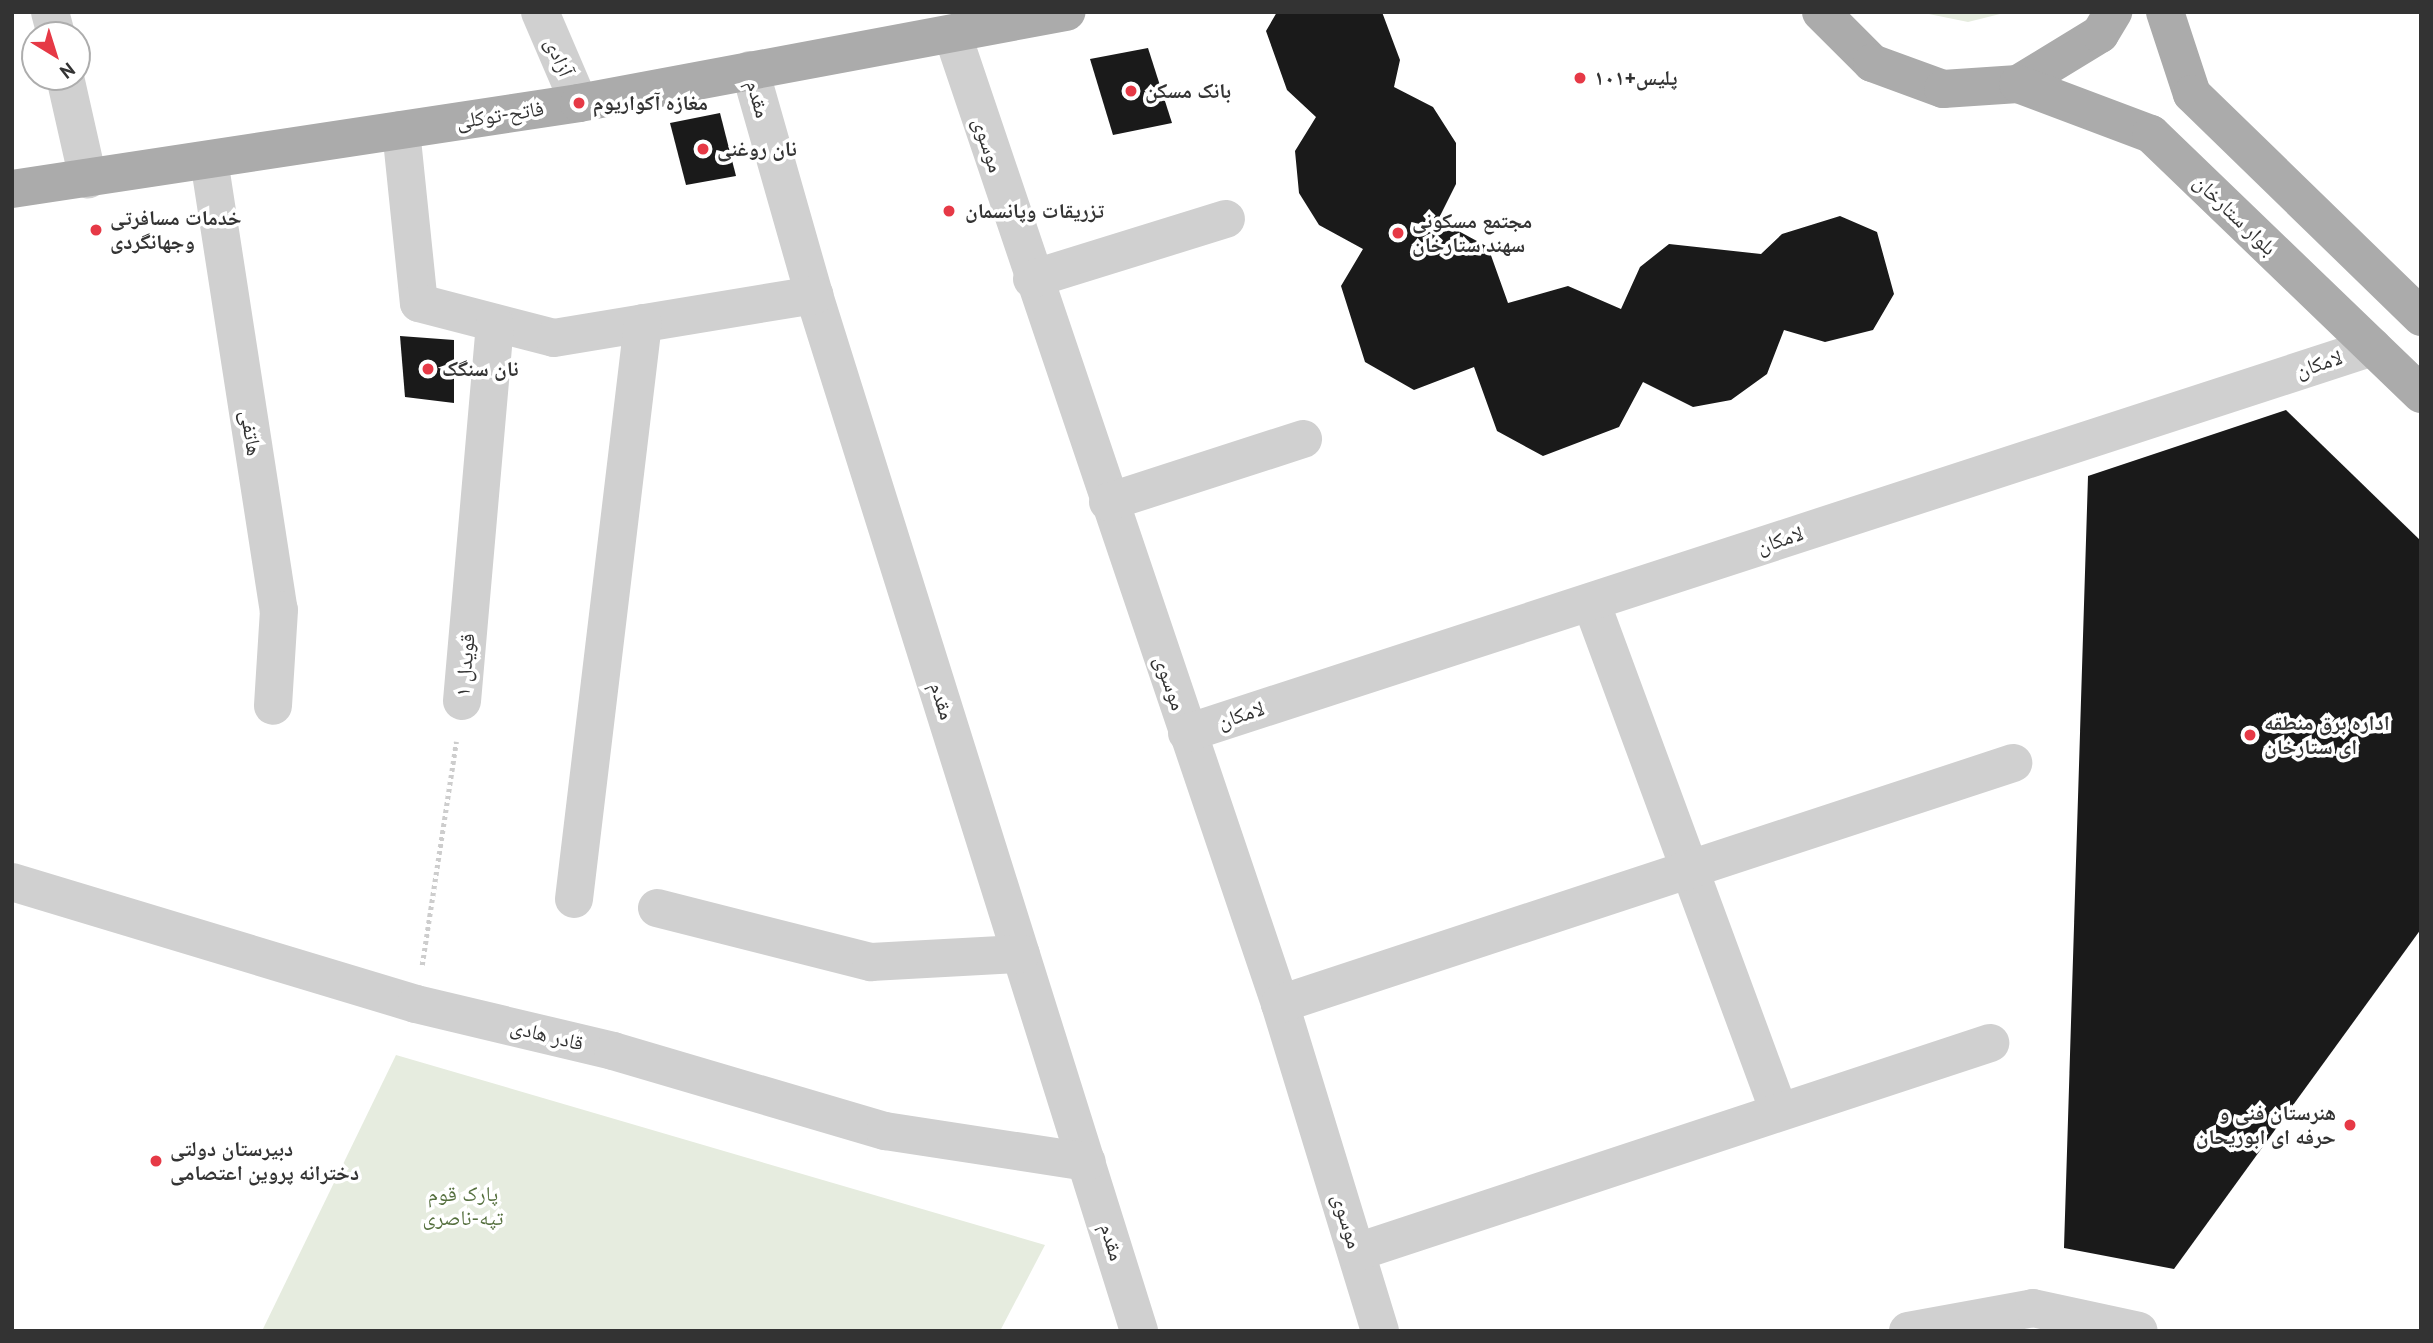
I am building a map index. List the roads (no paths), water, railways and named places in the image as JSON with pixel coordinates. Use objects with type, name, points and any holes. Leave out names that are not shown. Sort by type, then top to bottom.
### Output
[{"type":"main road","name":"فاتح-توکلی","points":[[12,189],[579,103],[750,70],[953,36],[1067,12]]},
{"type":"main road","points":[[1821,12],[1872,63],[1943,89],[2018,85],[2100,34],[2113,12]]},
{"type":"main road","points":[[2165,12],[2192,94],[2421,317]]},
{"type":"main road","name":"بلوار ستارخان","points":[[2018,85],[2151,134],[2421,394]]},
{"type":"street","name":"آزادی","points":[[540,12],[579,103]]},
{"type":"street","name":"موسوی","points":[[953,36],[1032,279],[1280,1004],[1380,1331]]},
{"type":"street","name":"مقدم","points":[[750,70],[814,295],[1139,1331]]},
{"type":"street","points":[[68,91],[88,179]]},
{"type":"street","points":[[401,130],[419,303],[554,338],[814,295]]},
{"type":"street","name":"هاتفی","points":[[209,160],[279,610],[272,706]]},
{"type":"street","points":[[1032,279],[1226,219]]},
{"type":"street","points":[[574,899],[643,323]]},
{"type":"street","name":"قویدل ۱","points":[[463,701],[495,324]]},
{"type":"street","name":"لامکان","points":[[1187,733],[2373,347]]},
{"type":"street","points":[[1108,502],[1303,439]]},
{"type":"street","points":[[1591,602],[1692,868],[1778,1109]]},
{"type":"street","points":[[1280,1004],[2013,763]]},
{"type":"street","name":"قادر هادی","points":[[12,883],[416,1004],[613,1051],[885,1131],[1087,1162]]},
{"type":"street","points":[[657,908],[871,962],[1021,954]]},
{"type":"street","points":[[1357,1252],[1778,1109],[1990,1043]]},
{"type":"street","points":[[1908,1331],[2033,1308],[2139,1331]]},
{"type":"place","name":"پلیس+۱۰۱","points":[[1580,78]]},
{"type":"place","name":"بانک مسکن","points":[[1131,91]]},
{"type":"place","name":"مغازه آکواریوم","points":[[579,103]]},
{"type":"place","name":"نان روغنی","points":[[703,149]]},
{"type":"place","name":"تزریقات وپانسمان","points":[[949,211]]},
{"type":"place","name":"خدمات مسافرتی وجهانگردی","points":[[96,230]]},
{"type":"place","name":"مجتمع مسکونی سهند ستارخان","points":[[1398,233]]},
{"type":"place","name":"نان سنگک","points":[[428,369]]},
{"type":"place","name":"اداره برق منطقه ای ستارخان","points":[[2250,735]]},
{"type":"place","name":"هنرستان فنی و حرفه ای ابوریحان","points":[[2350,1125]]},
{"type":"place","name":"دبیرستان دولتی دخترانه پروین اعتصامی","points":[[156,1161]]},
{"type":"park label","name":"پارک قوم تپه-ناصری","points":[[463,1206]]}]
